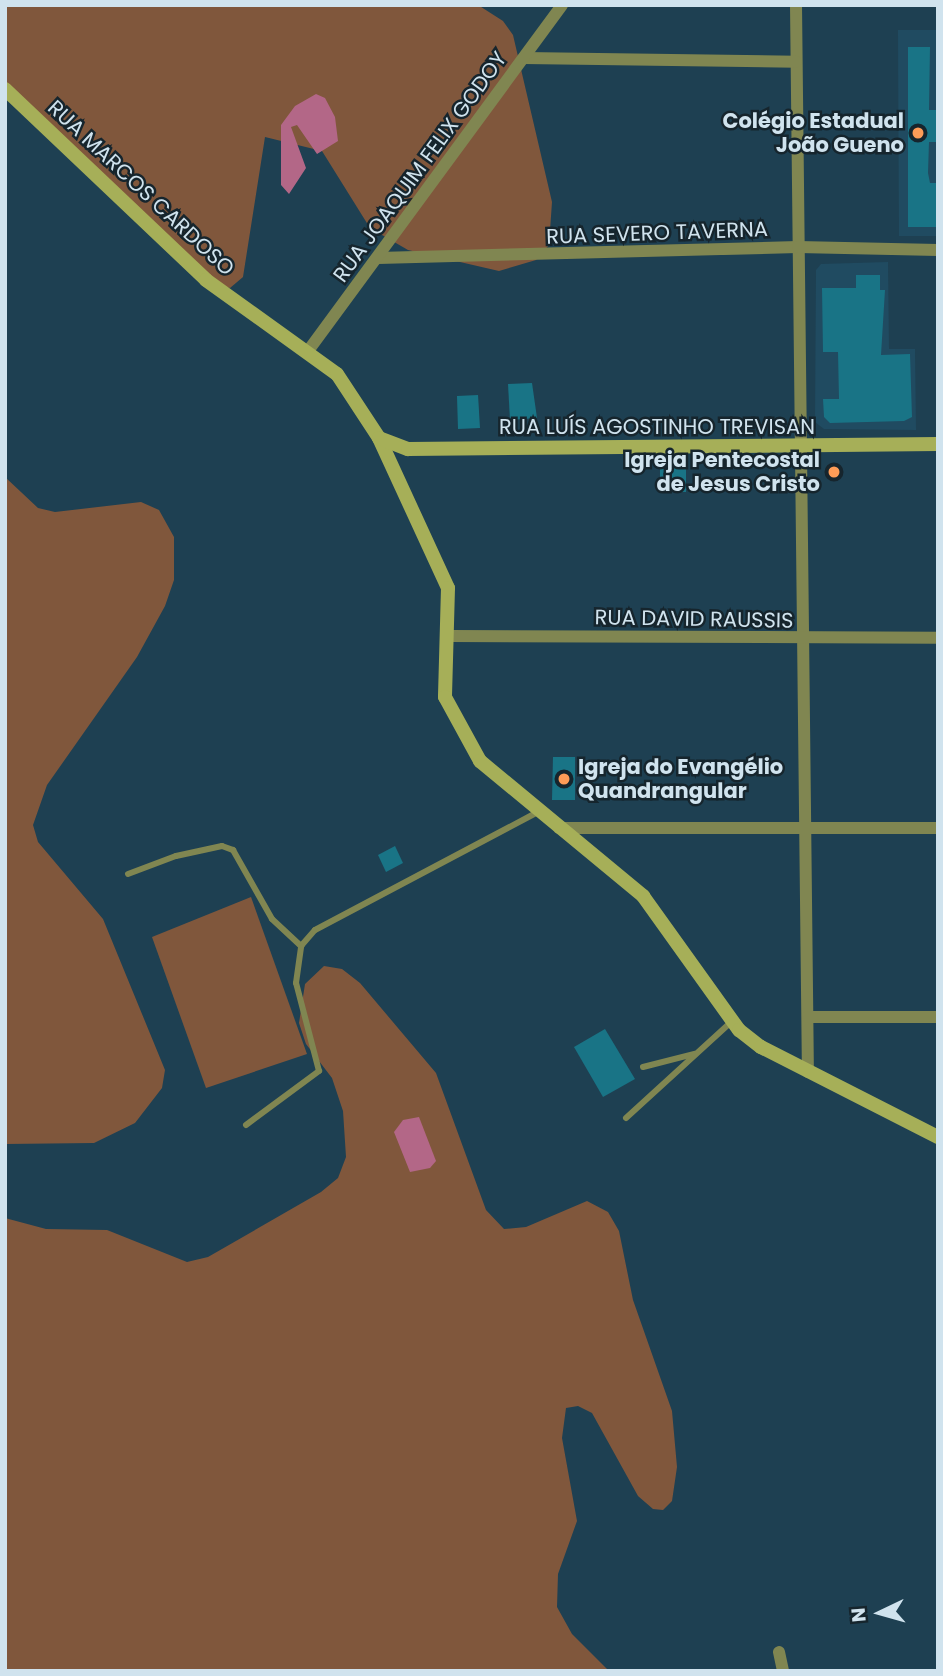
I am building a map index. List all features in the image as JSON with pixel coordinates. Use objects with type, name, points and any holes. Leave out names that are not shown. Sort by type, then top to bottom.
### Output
[{"type":"street","name":"RUA JOAQUIM FELIX GODOY","points":[[309,351],[562,5]]},
{"type":"street","points":[[796,5],[798,247],[805,447],[807,639],[803,828],[808,1072]]},
{"type":"street","points":[[524,58],[796,62]]},
{"type":"street","name":"RUA MARCOS CARDOSO","points":[[5,89],[206,280],[309,351],[337,374],[379,438],[448,588],[450,636],[444,686],[453,720],[480,761],[536,813],[559,828],[653,906],[732,1022],[761,1047],[938,1137]]},
{"type":"street","name":"RUA SEVERO TAVERNA","points":[[377,258],[798,247],[938,250]]},
{"type":"street","name":"RUA LUÍS AGOSTINHO TREVISAN","points":[[379,438],[408,449],[938,444]]},
{"type":"street","name":"RUA DAVID RAUSSIS","points":[[450,636],[938,638]]},
{"type":"street","points":[[559,828],[938,828]]},
{"type":"street","points":[[808,1017],[938,1017]]},
{"type":"street","points":[[779,1652],[783,1671]]},
{"type":"lane","points":[[246,1125],[319,1071],[300,1007],[296,963],[301,946],[337,917],[536,813]]},
{"type":"lane","points":[[128,874],[176,856],[222,846],[233,850],[272,919],[301,946]]},
{"type":"lane","points":[[626,1118],[732,1022]]},
{"type":"lane","points":[[643,1067],[694,1054]]},
{"type":"shaded area","points":[[5,5],[478,5],[503,21],[513,35],[552,202],[549,245],[536,260],[499,271],[408,250],[370,228],[322,151],[265,137],[243,277],[230,288],[201,283],[5,87]]},
{"type":"shaded area","name":"Colégio Estadual João Gueno","points":[[898,30],[938,30],[938,236],[899,236]]},
{"type":"shaded area","points":[[316,94],[325,98],[335,117],[338,141],[317,154],[297,125],[291,127],[306,168],[289,194],[281,185],[281,125],[295,106]]},
{"type":"shaded area","points":[[888,262],[889,349],[915,349],[916,430],[824,429],[815,422],[816,270],[821,264]]},
{"type":"shaded area","points":[[5,477],[38,508],[55,512],[141,502],[159,510],[174,537],[174,580],[165,606],[137,657],[47,785],[33,825],[38,842],[103,919],[165,1070],[162,1088],[135,1123],[94,1143],[5,1144]]},
{"type":"shaded area","points":[[251,897],[307,1054],[206,1088],[152,937]]},
{"type":"shaded area","points":[[324,966],[342,969],[360,983],[436,1073],[486,1210],[504,1229],[526,1227],[587,1201],[608,1212],[619,1231],[633,1300],[672,1411],[677,1467],[672,1501],[663,1510],[653,1509],[638,1496],[592,1413],[578,1406],[566,1408],[562,1438],[577,1521],[558,1574],[557,1607],[572,1634],[609,1671],[5,1671],[5,1218],[46,1229],[107,1230],[187,1262],[208,1257],[321,1192],[338,1178],[346,1157],[343,1111],[332,1078],[306,1044],[299,1023],[305,984]]},
{"type":"shaded area","points":[[419,1117],[436,1161],[430,1168],[410,1172],[394,1132],[403,1120]]},
{"type":"building","points":[[908,47],[930,47],[929,110],[938,110],[938,142],[929,142],[928,173],[930,183],[938,183],[938,227],[908,227]]},
{"type":"building","points":[[856,275],[880,275],[880,290],[885,290],[881,355],[910,354],[912,417],[904,421],[830,423],[824,417],[823,399],[839,399],[838,352],[823,352],[822,288],[856,288]]},
{"type":"building","points":[[532,383],[537,418],[510,420],[508,384]]},
{"type":"building","points":[[478,395],[480,428],[458,429],[457,396]]},
{"type":"building","points":[[660,468],[686,468],[686,492],[660,492]]},
{"type":"building","name":"Igreja do Evangélio Quandrangular","points":[[553,757],[575,757],[575,800],[552,800]]},
{"type":"building","points":[[395,846],[403,863],[386,872],[378,855]]},
{"type":"building","points":[[605,1029],[635,1079],[603,1097],[574,1047]]},
{"type":"place","name":"Colégio Estadual João Gueno","points":[[918,133]]},
{"type":"place","name":"Igreja Pentecostal de Jesus Cristo","points":[[834,472]]},
{"type":"place","name":"Igreja do Evangélio Quandrangular","points":[[564,779]]}]
